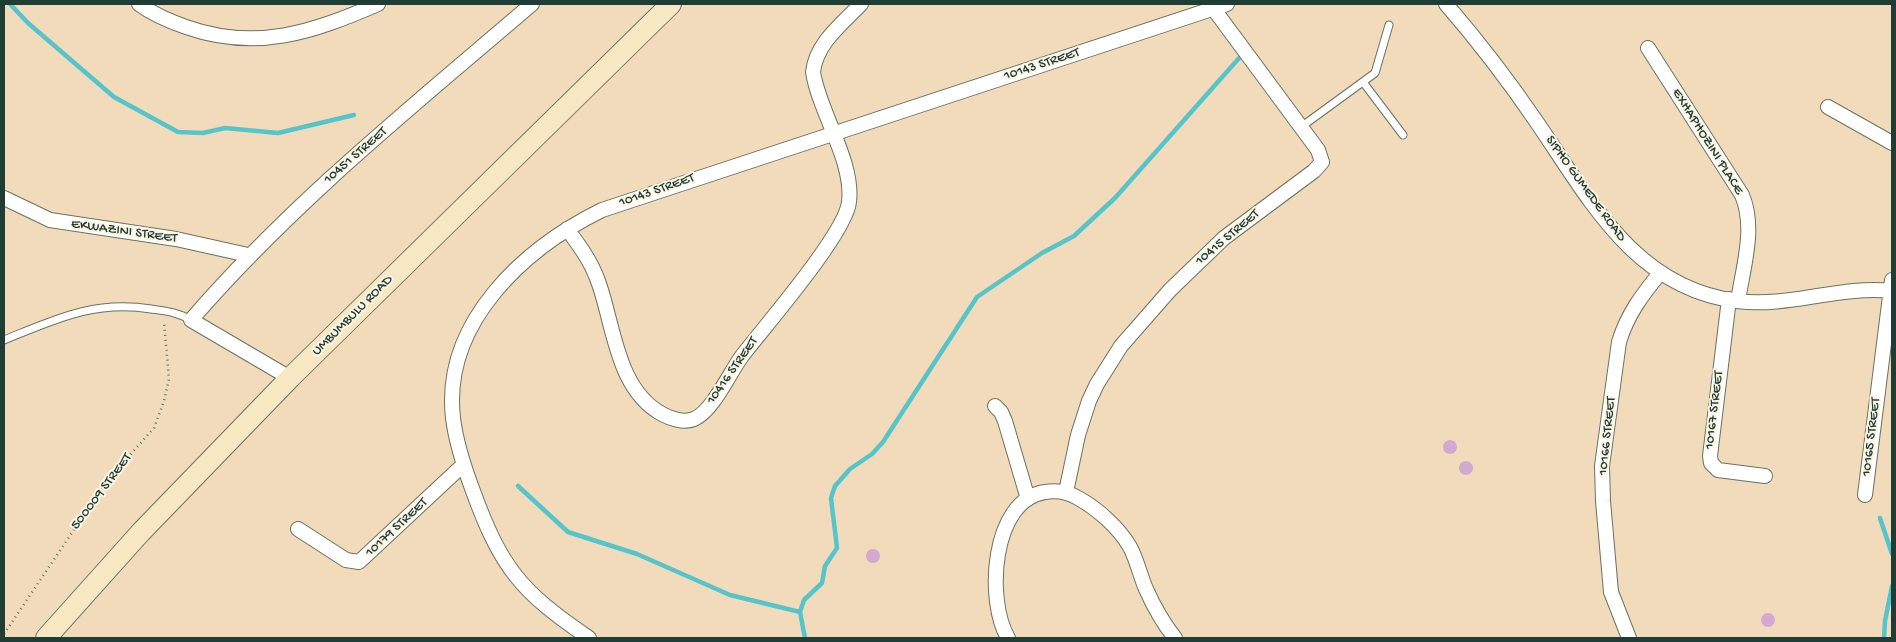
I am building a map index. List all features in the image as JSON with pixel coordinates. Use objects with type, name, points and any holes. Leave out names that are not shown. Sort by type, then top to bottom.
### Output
[{"type":"main road","name":"UMBUMBULU ROAD","points":[[46,638],[141,532],[290,378],[671,4]]},
{"type":"street","points":[[138,4],[162,19],[195,30],[222,37],[252,40],[279,38],[304,31],[338,21],[378,4]]},
{"type":"street","name":"10451 STREET","points":[[191,320],[248,255],[319,187],[532,4]]},
{"type":"street","points":[[834,132],[815,82],[814,63],[825,43],[862,4]]},
{"type":"street","name":"SIPHO GUMEDE ROAD","points":[[1446,4],[1472,33],[1517,93],[1614,233],[1646,264],[1660,273],[1699,293],[1734,300],[1777,301],[1892,287]]},
{"type":"street","name":"10143 STREET","points":[[588,638],[538,602],[509,569],[485,526],[463,465],[453,417],[456,371],[468,333],[480,310],[507,277],[540,248],[567,229],[602,210],[1217,5]]},
{"type":"street","name":"10415 STREET","points":[[1066,492],[1078,435],[1089,401],[1097,384],[1121,346],[1170,290],[1224,238],[1319,167],[1322,157],[1217,5]]},
{"type":"street","name":"EXHAPHOZINI PLACE","points":[[1648,48],[1742,195],[1746,206],[1749,229],[1734,300]]},
{"type":"street","points":[[1828,106],[1892,143]]},
{"type":"street","name":"10416 STREET","points":[[567,229],[588,258],[598,281],[626,372],[636,390],[661,414],[684,421],[695,419],[712,402],[740,359],[798,284],[848,212],[850,187],[834,132]]},
{"type":"street","name":"EKWAZINI STREET","points":[[4,198],[50,220],[176,239],[248,255]]},
{"type":"street","name":"10166 STREET","points":[[1630,638],[1611,592],[1607,567],[1602,466],[1619,342],[1624,325],[1639,298],[1660,273]]},
{"type":"street","name":"10165 STREET","points":[[1865,495],[1892,287]]},
{"type":"street","name":"10167 STREET","points":[[1734,300],[1710,456],[1711,463],[1718,470],[1765,476]]},
{"type":"street","points":[[191,320],[290,378]]},
{"type":"street","points":[[995,406],[1001,412],[1005,421],[1028,498]]},
{"type":"street","name":"10179 STREET","points":[[298,529],[346,560],[358,562],[463,465]]},
{"type":"street","points":[[1008,638],[996,605],[1000,545],[1011,514],[1028,498],[1040,493],[1066,492],[1091,506],[1122,534],[1135,558],[1158,614],[1175,638]]},
{"type":"lane","points":[[1301,127],[1376,71],[1389,25]]},
{"type":"lane","points":[[1363,82],[1403,135]]},
{"type":"lane","points":[[4,340],[54,320],[98,307],[131,306],[162,310],[180,314],[191,320]]},
{"type":"path","name":"500009 STREET","points":[[4,634],[106,482],[154,428],[164,400],[168,378],[168,355],[162,310]]},
{"type":"building","points":[[1447,440],[1453,440],[1457,447],[1453,454],[1447,454],[1443,450],[1443,444]]},
{"type":"building","points":[[1463,461],[1469,461],[1473,468],[1469,475],[1463,475],[1459,471],[1459,465]]},
{"type":"building","points":[[870,549],[876,549],[880,556],[876,563],[870,563],[866,559],[866,553]]},
{"type":"building","points":[[1765,613],[1771,613],[1775,620],[1771,627],[1765,627],[1761,623],[1761,617]]},
{"type":"waterway","points":[[10,4],[28,23],[114,97],[178,132],[203,133],[225,128],[278,133],[354,115]]},
{"type":"waterway","points":[[805,638],[800,612],[804,600],[822,583],[825,566],[837,548],[831,498],[835,486],[850,469],[872,454],[883,442],[977,297],[1042,253],[1074,236],[1115,198],[1240,57]]},
{"type":"waterway","points":[[518,486],[568,532],[637,554],[730,595],[800,612]]},
{"type":"waterway","points":[[1880,518],[1892,554]]},
{"type":"waterway","points":[[1884,638],[1885,621],[1892,586]]}]
